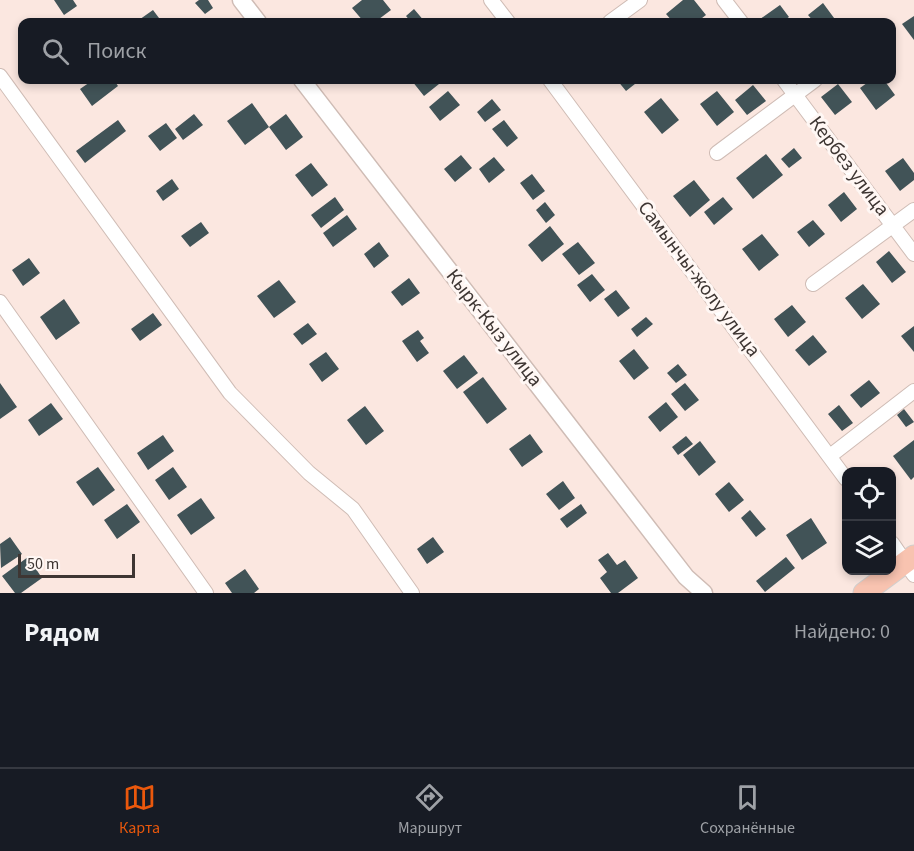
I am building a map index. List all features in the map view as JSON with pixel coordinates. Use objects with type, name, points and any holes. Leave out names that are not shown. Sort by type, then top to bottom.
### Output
[{"type":"main road","points":[[864,593],[911,565]]},
{"type":"street","points":[[241,0],[255,18]]},
{"type":"street","points":[[491,0],[505,18]]},
{"type":"street","points":[[615,18],[640,0]]},
{"type":"street","points":[[724,0],[738,18]]},
{"type":"street","points":[[0,76],[230,393],[309,473],[353,509],[412,593]]},
{"type":"street","name":"Кырк-Кыз улица","points":[[305,84],[686,577],[704,593]]},
{"type":"street","name":"Самынчы-жолу улица","points":[[553,84],[842,473]]},
{"type":"street","name":"Кербез улица","points":[[787,84],[914,254]]},
{"type":"street","points":[[717,153],[809,84]]},
{"type":"street","points":[[813,284],[914,210]]},
{"type":"street","points":[[0,302],[206,593]]},
{"type":"street","points":[[830,456],[914,391]]},
{"type":"street","points":[[896,548],[911,565]]},
{"type":"street","name":"Кырк-Кыз улица","points":[[686,577],[693,593]]},
{"type":"building","points":[[54,0],[73,0],[77,6],[64,15]]},
{"type":"building","points":[[199,0],[208,0],[213,8],[205,14],[195,3]]},
{"type":"building","points":[[362,0],[383,0],[391,10],[380,18],[361,18],[352,8]]},
{"type":"building","points":[[683,0],[694,0],[706,15],[702,18],[670,18],[666,14]]},
{"type":"building","points":[[823,3],[834,18],[811,18],[808,15]]},
{"type":"building","points":[[780,5],[789,17],[788,18],[762,18]]},
{"type":"building","points":[[414,9],[422,18],[408,18],[406,16]]},
{"type":"building","points":[[153,10],[159,18],[142,18]]},
{"type":"building","points":[[914,16],[914,40],[902,24]]},
{"type":"building","points":[[87,84],[117,84],[118,86],[92,106],[80,89]]},
{"type":"building","points":[[414,84],[439,84],[424,96]]},
{"type":"building","points":[[620,84],[635,84],[626,91]]},
{"type":"building","points":[[838,84],[852,102],[835,115],[821,97]]},
{"type":"building","points":[[866,84],[887,84],[895,95],[876,110],[860,88]]},
{"type":"building","points":[[753,85],[766,101],[747,115],[735,100]]},
{"type":"building","points":[[448,91],[460,105],[440,121],[429,107]]},
{"type":"building","points":[[717,91],[734,112],[717,126],[700,104]]},
{"type":"building","points":[[661,98],[679,120],[662,134],[644,112]]},
{"type":"building","points":[[492,99],[501,110],[485,122],[477,112]]},
{"type":"building","points":[[252,103],[269,127],[245,145],[227,121]]},
{"type":"building","points":[[194,114],[203,125],[183,140],[175,129]]},
{"type":"building","points":[[286,114],[303,137],[286,150],[269,127]]},
{"type":"building","points":[[118,120],[126,131],[85,163],[76,151]]},
{"type":"building","points":[[504,120],[518,138],[507,147],[492,129]]},
{"type":"building","points":[[166,123],[177,138],[160,151],[148,136]]},
{"type":"building","points":[[794,148],[802,158],[789,168],[781,159]]},
{"type":"building","points":[[766,154],[783,175],[753,199],[736,178]]},
{"type":"building","points":[[461,155],[472,168],[455,182],[444,169]]},
{"type":"building","points":[[494,157],[505,170],[489,183],[479,169]]},
{"type":"building","points":[[903,158],[914,173],[914,180],[900,191],[885,171]]},
{"type":"building","points":[[311,163],[328,185],[312,197],[295,175]]},
{"type":"building","points":[[532,174],[545,191],[533,200],[520,183]]},
{"type":"building","points":[[172,179],[179,189],[163,201],[156,191]]},
{"type":"building","points":[[694,180],[710,200],[690,217],[673,196]]},
{"type":"building","points":[[844,192],[857,209],[841,222],[828,205]]},
{"type":"building","points":[[335,197],[344,210],[321,228],[311,215]]},
{"type":"building","points":[[723,197],[733,209],[714,225],[704,212]]},
{"type":"building","points":[[545,202],[555,215],[546,223],[536,210]]},
{"type":"building","points":[[347,215],[357,229],[333,247],[323,233]]},
{"type":"building","points":[[813,220],[825,234],[809,247],[797,232]]},
{"type":"building","points":[[201,222],[209,233],[190,247],[181,236]]},
{"type":"building","points":[[550,226],[564,244],[542,262],[528,245]]},
{"type":"building","points":[[762,234],[779,255],[759,271],[742,249]]},
{"type":"building","points":[[379,242],[389,256],[374,268],[364,254]]},
{"type":"building","points":[[578,242],[595,263],[579,275],[562,254]]},
{"type":"building","points":[[889,251],[906,272],[892,283],[876,262]]},
{"type":"building","points":[[29,258],[40,273],[23,286],[12,270]]},
{"type":"building","points":[[592,274],[605,290],[590,302],[577,285]]},
{"type":"building","points":[[409,278],[420,293],[402,306],[391,292]]},
{"type":"building","points":[[279,280],[296,302],[274,318],[257,296]]},
{"type":"building","points":[[863,284],[880,304],[862,319],[845,298]]},
{"type":"building","points":[[616,290],[630,308],[618,317],[604,299]]},
{"type":"building","points":[[64,299],[80,323],[56,340],[40,317]]},
{"type":"building","points":[[792,305],[806,322],[788,337],[774,319]]},
{"type":"building","points":[[153,313],[162,325],[140,341],[131,329]]},
{"type":"building","points":[[646,317],[653,324],[637,337],[631,329]]},
{"type":"building","points":[[308,323],[317,334],[302,345],[293,334]]},
{"type":"building","points":[[914,326],[914,352],[901,336]]},
{"type":"building","points":[[418,330],[424,338],[420,341],[429,353],[417,362],[402,341]]},
{"type":"building","points":[[813,335],[827,352],[809,366],[795,350]]},
{"type":"building","points":[[634,349],[649,368],[634,380],[619,361]]},
{"type":"building","points":[[326,352],[339,369],[322,382],[309,364]]},
{"type":"building","points":[[464,355],[478,373],[457,389],[443,371]]},
{"type":"building","points":[[678,364],[687,375],[676,383],[667,373]]},
{"type":"building","points":[[483,377],[507,409],[487,424],[463,392]]},
{"type":"building","points":[[869,380],[880,393],[861,408],[850,395]]},
{"type":"building","points":[[0,383],[17,407],[0,419]]},
{"type":"building","points":[[685,383],[699,400],[685,411],[671,394]]},
{"type":"building","points":[[666,402],[678,417],[660,432],[648,417]]},
{"type":"building","points":[[51,403],[63,419],[39,436],[28,420]]},
{"type":"building","points":[[839,405],[853,423],[842,431],[828,414]]},
{"type":"building","points":[[365,406],[384,431],[366,445],[347,420]]},
{"type":"building","points":[[904,409],[914,422],[906,427],[897,415]]},
{"type":"building","points":[[530,434],[543,452],[522,467],[509,449]]},
{"type":"building","points":[[163,435],[174,451],[148,470],[137,453]]},
{"type":"building","points":[[686,436],[693,444],[678,455],[672,447]]},
{"type":"building","points":[[914,440],[914,477],[911,480],[893,456]]},
{"type":"building","points":[[700,441],[716,462],[699,476],[683,455]]},
{"type":"building","points":[[98,467],[115,490],[93,506],[76,482]]},
{"type":"building","points":[[173,467],[187,487],[169,500],[155,480]]},
{"type":"building","points":[[563,481],[575,498],[559,510],[546,494]]},
{"type":"building","points":[[729,482],[744,500],[729,512],[715,494]]},
{"type":"building","points":[[201,498],[215,518],[191,535],[177,515]]},
{"type":"building","points":[[127,504],[140,522],[117,539],[104,520]]},
{"type":"building","points":[[581,504],[587,513],[567,528],[560,519]]},
{"type":"building","points":[[750,510],[766,529],[756,537],[741,518]]},
{"type":"building","points":[[811,518],[827,543],[802,560],[786,535]]},
{"type":"building","points":[[10,537],[22,554],[1,568],[0,544]]},
{"type":"building","points":[[433,537],[444,552],[427,564],[417,549]]},
{"type":"building","points":[[608,553],[617,565],[625,560],[638,578],[618,593],[611,593],[600,578],[607,572],[598,560]]},
{"type":"building","points":[[28,557],[42,578],[21,593],[15,593],[2,576]]},
{"type":"building","points":[[786,557],[795,568],[765,592],[756,581]]},
{"type":"building","points":[[245,569],[259,589],[254,593],[232,593],[225,583]]}]
